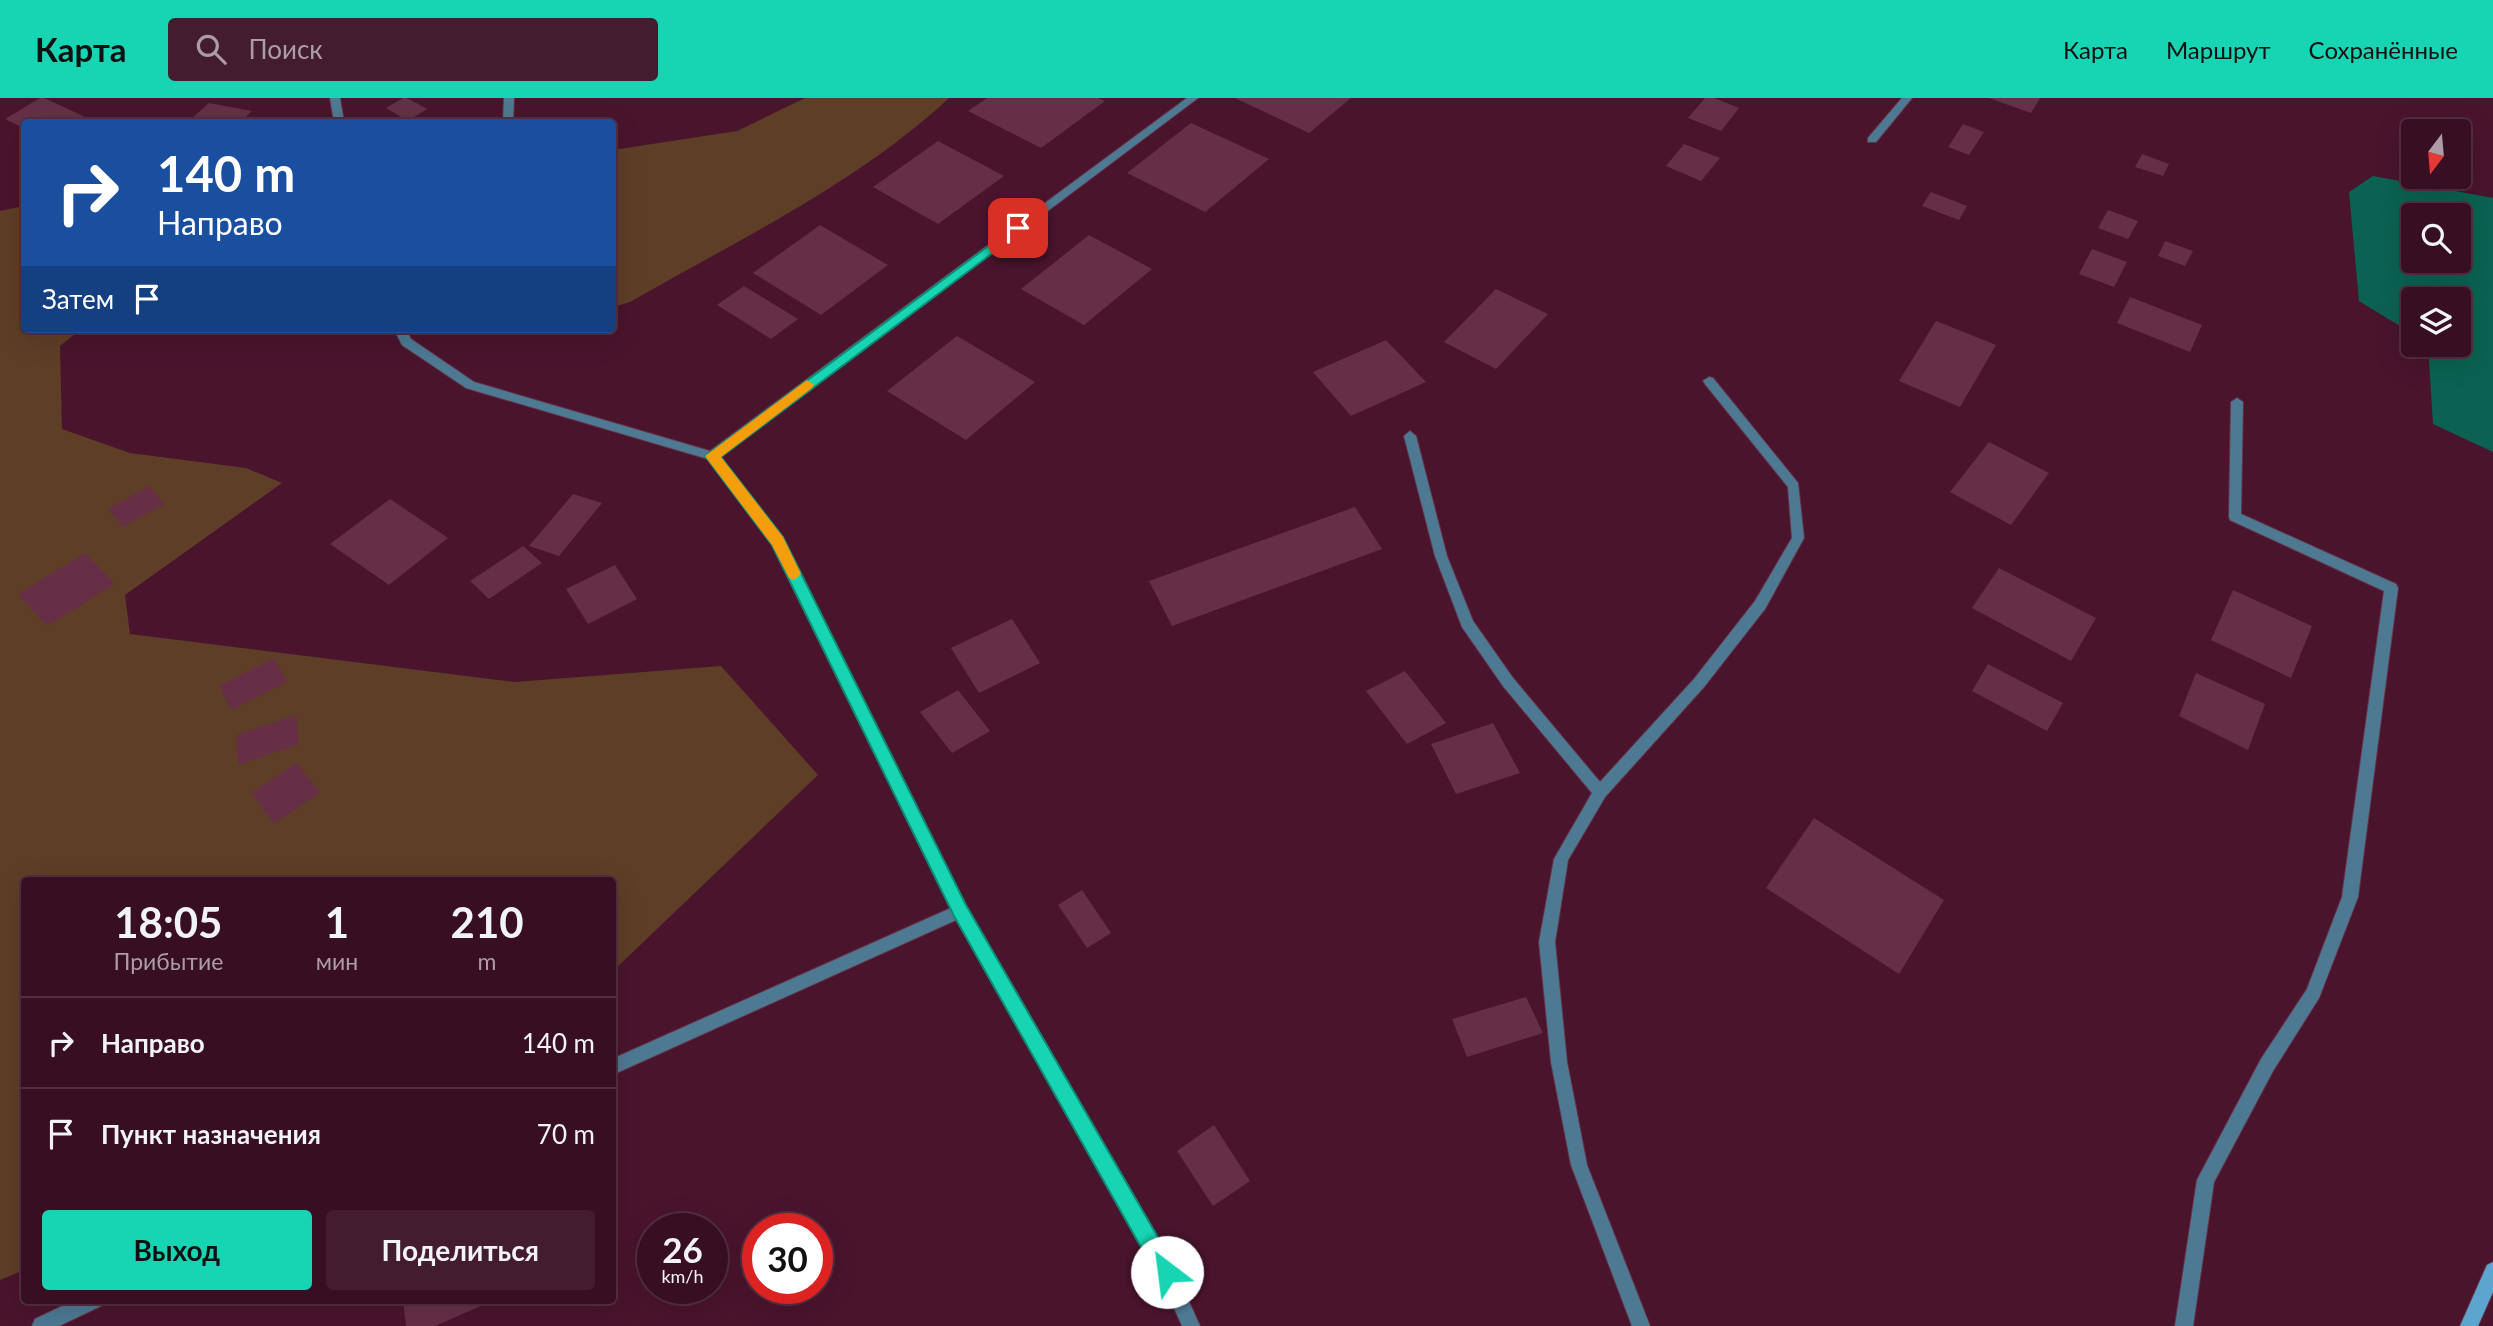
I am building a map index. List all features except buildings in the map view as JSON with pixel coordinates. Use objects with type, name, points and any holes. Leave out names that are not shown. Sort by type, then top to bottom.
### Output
[{"type":"main road","points":[[2469,1326],[2493,1271]]},
{"type":"street","points":[[335,98],[338,119]]},
{"type":"street","points":[[508,119],[509,98]]},
{"type":"street","points":[[712,456],[1193,98]]},
{"type":"street","points":[[1872,140],[1907,98]]},
{"type":"street","points":[[402,333],[406,342],[470,385],[712,456],[777,541],[960,911],[1167,1272],[1191,1326]]},
{"type":"street","points":[[1641,1326],[1579,1165],[1559,1062],[1547,942],[1561,859],[1600,792],[1699,683],[1760,605],[1798,538],[1794,486],[1709,381]]},
{"type":"street","points":[[2184,1326],[2206,1180],[2267,1065],[2313,993],[2350,897],[2391,588],[2235,517],[2237,402]]},
{"type":"street","points":[[1410,436],[1441,556],[1467,623],[1508,682],[1600,792]]},
{"type":"street","points":[[616,1065],[960,911]]},
{"type":"street","points":[[41,1325],[86,1304]]},
{"type":"shaded area","points":[[805,98],[949,98],[914,129],[837,184],[630,302],[616,306],[616,150],[737,131]]},
{"type":"shaded area","points":[[2373,176],[2401,181],[2401,189],[2444,189],[2493,198],[2493,452],[2433,424],[2429,357],[2471,357],[2471,287],[2401,287],[2401,327],[2359,301],[2349,192]]},
{"type":"shaded area","points":[[21,207],[21,333],[76,333],[60,346],[62,429],[130,453],[246,468],[282,483],[125,595],[130,634],[515,682],[721,666],[818,775],[616,968],[616,877],[21,877],[21,1271],[0,1280],[0,211]]},
{"type":"slow traffic","points":[[794,574],[777,541],[712,456],[807,385]]},
{"type":"route","points":[[1018,228],[712,456],[777,541],[858,700],[960,911],[1167,1272]]}]
